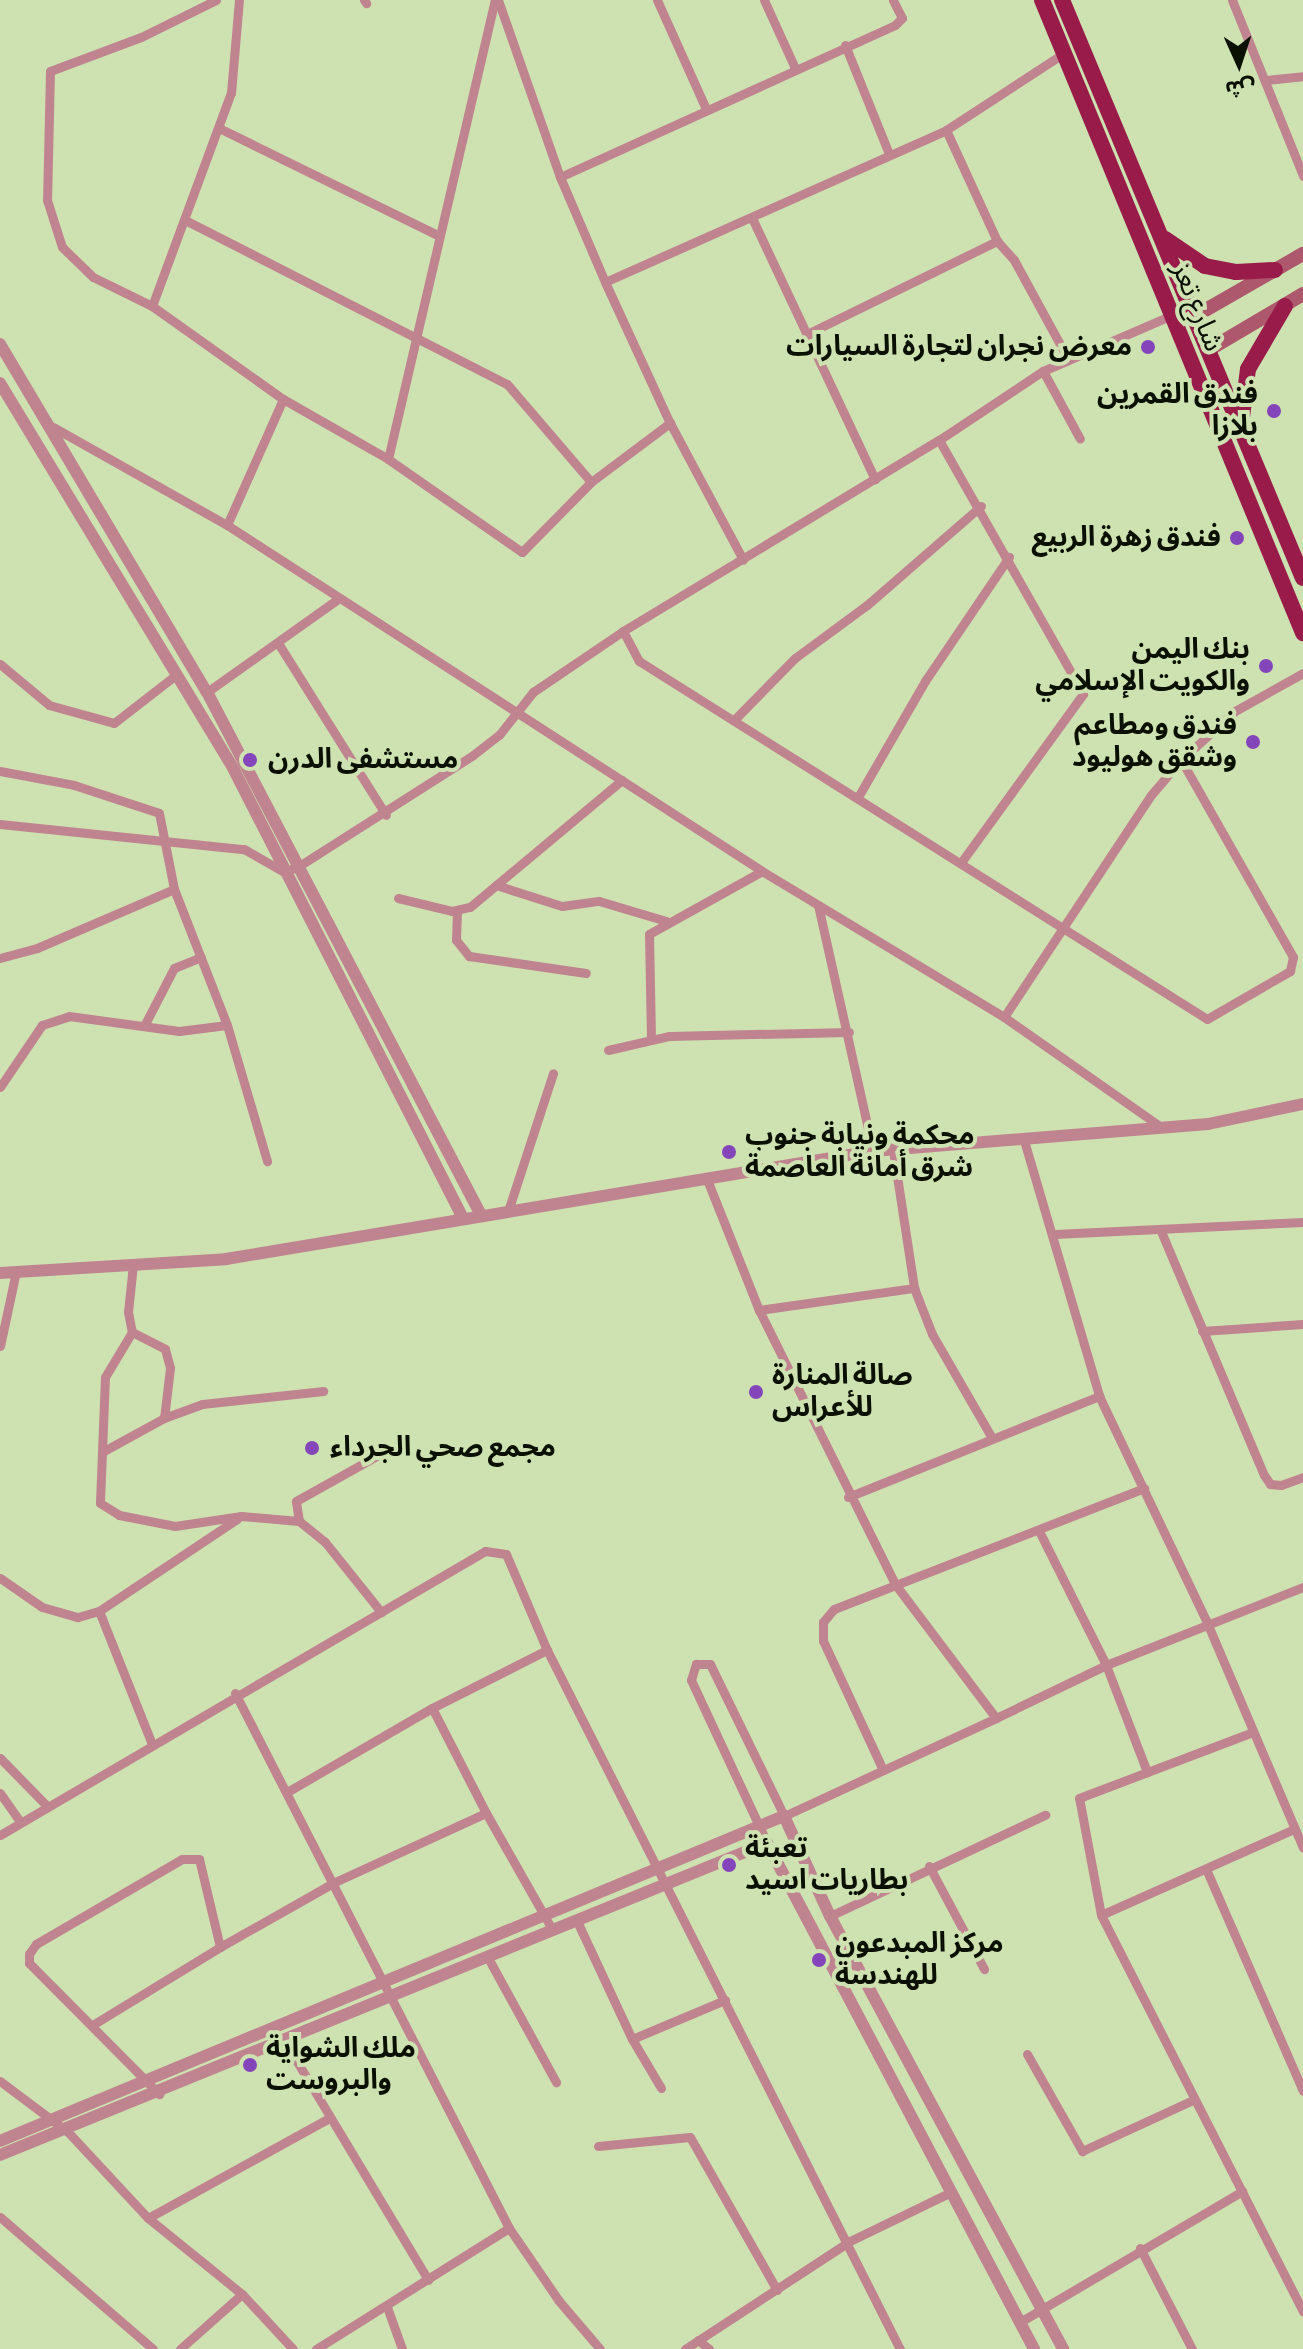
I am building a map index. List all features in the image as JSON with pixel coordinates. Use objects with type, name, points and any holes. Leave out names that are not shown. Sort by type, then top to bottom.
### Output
[{"type":"highway","name":"شارع تعز","points":[[1042,0],[1303,633]]},
{"type":"highway","name":"شارع تعز","points":[[1062,0],[1210,349],[1240,435],[1303,578]]},
{"type":"highway","points":[[1163,238],[1205,266],[1236,272],[1275,270]]},
{"type":"highway","points":[[1240,435],[1248,369],[1285,306]]},
{"type":"main road","points":[[1195,316],[1303,254]]},
{"type":"main road","points":[[1210,349],[1303,294]]},
{"type":"street","points":[[216,0],[141,37],[50,71],[47,200],[62,247],[93,277],[152,306],[283,399],[388,459],[522,552],[591,482],[670,423]]},
{"type":"street","points":[[152,306],[231,93],[239,0]]},
{"type":"street","points":[[496,0],[560,177],[605,282],[670,423],[743,560]]},
{"type":"street","points":[[388,459],[420,338],[437,235],[496,0]]},
{"type":"street","points":[[657,0],[706,109]]},
{"type":"street","points":[[764,0],[795,68]]},
{"type":"street","points":[[560,177],[845,45],[895,25],[902,18],[893,0]]},
{"type":"street","points":[[1232,0],[1303,176]]},
{"type":"street","points":[[845,45],[889,154]]},
{"type":"street","points":[[605,282],[946,130],[1064,53]]},
{"type":"street","points":[[1266,80],[1303,76]]},
{"type":"street","points":[[219,128],[437,235]]},
{"type":"street","points":[[946,130],[997,241],[1014,260],[1068,359]]},
{"type":"street","points":[[752,218],[875,479]]},
{"type":"street","points":[[185,220],[507,384],[591,482]]},
{"type":"street","points":[[807,334],[997,241]]},
{"type":"street","points":[[284,872],[386,815],[499,735],[533,692],[623,631],[939,440],[1043,371],[1172,315]]},
{"type":"street","points":[[0,344],[53,427],[152,606],[207,692],[481,1215]]},
{"type":"street","points":[[1043,371],[1080,439]]},
{"type":"street","points":[[0,383],[173,677],[234,770],[463,1218]]},
{"type":"street","points":[[227,525],[283,399]]},
{"type":"street","points":[[32,434],[53,427],[227,525],[762,871],[1004,1017],[1158,1125]]},
{"type":"street","points":[[939,440],[981,506],[1083,694],[962,861]]},
{"type":"street","points":[[734,720],[795,658],[867,605],[981,506]]},
{"type":"street","points":[[858,797],[925,681],[1009,557]]},
{"type":"street","points":[[207,692],[338,599]]},
{"type":"street","points":[[623,631],[639,661],[962,861],[1207,1019],[1290,971],[1293,957],[1286,938],[1181,760]]},
{"type":"street","points":[[278,643],[386,815]]},
{"type":"street","points":[[0,664],[49,705],[114,723],[173,677]]},
{"type":"street","points":[[1004,1017],[1151,795],[1181,760],[1235,711],[1303,673]]},
{"type":"street","points":[[0,771],[74,785],[159,813],[174,889],[227,1025],[267,1161]]},
{"type":"street","points":[[398,898],[457,911],[470,907],[622,780]]},
{"type":"street","points":[[0,824],[244,849],[284,872]]},
{"type":"street","points":[[651,1038],[646,941],[652,929],[762,871]]},
{"type":"street","points":[[496,885],[562,906],[599,901],[666,921]]},
{"type":"street","points":[[0,958],[37,948],[174,889]]},
{"type":"street","points":[[818,905],[825,953],[849,1032],[873,1151]]},
{"type":"street","points":[[457,911],[456,940],[469,956],[586,973]]},
{"type":"street","points":[[144,1026],[174,968],[201,957]]},
{"type":"street","points":[[0,1087],[42,1025],[69,1016],[144,1026],[210,1030],[227,1025]]},
{"type":"street","points":[[608,1050],[651,1038],[849,1032]]},
{"type":"street","points":[[508,1211],[553,1073]]},
{"type":"street","points":[[0,1273],[15,1276],[133,1264],[226,1259],[481,1215],[708,1182],[873,1151],[1158,1125],[1208,1124],[1303,1104]]},
{"type":"street","points":[[1023,1137],[1055,1234],[1099,1396],[1208,1625],[1303,1848]]},
{"type":"street","points":[[893,1150],[914,1288],[932,1334],[992,1438]]},
{"type":"street","points":[[708,1182],[759,1310],[848,1497],[895,1584],[996,1718]]},
{"type":"street","points":[[1055,1234],[1303,1222]]},
{"type":"street","points":[[1160,1229],[1270,1484],[1303,1477]]},
{"type":"street","points":[[133,1264],[128,1312],[132,1332],[105,1377],[100,1503],[119,1515],[175,1526],[241,1516],[299,1521],[325,1542],[381,1612]]},
{"type":"street","points":[[0,1346],[15,1276]]},
{"type":"street","points":[[759,1310],[914,1288]]},
{"type":"street","points":[[1202,1331],[1303,1324]]},
{"type":"street","points":[[132,1332],[165,1349],[170,1368],[164,1418]]},
{"type":"street","points":[[102,1452],[164,1418],[230,1398],[323,1391]]},
{"type":"street","points":[[848,1497],[1099,1396]]},
{"type":"street","points":[[299,1521],[296,1501],[391,1448]]},
{"type":"street","points":[[883,1770],[823,1641],[823,1622],[834,1609],[1144,1488]]},
{"type":"street","points":[[0,1578],[42,1607],[78,1617],[99,1611],[241,1516]]},
{"type":"street","points":[[1039,1531],[1106,1665],[1147,1772]]},
{"type":"street","points":[[0,1835],[19,1820],[235,1693],[485,1551],[496,1550],[511,1559],[547,1650],[850,2241],[900,2349]]},
{"type":"street","points":[[0,2155],[68,2132],[487,1956],[549,1923],[576,1919],[784,1816],[1106,1665],[1303,1587]]},
{"type":"street","points":[[99,1611],[151,1742]]},
{"type":"street","points":[[287,1792],[432,1708],[547,1650]]},
{"type":"street","points":[[1034,2349],[760,1829],[691,1680],[696,1664],[710,1664],[830,1916],[1063,2349]]},
{"type":"street","points":[[235,1693],[335,1882],[509,2228],[559,2301],[600,2349]]},
{"type":"street","points":[[432,1708],[486,1813],[549,1923]]},
{"type":"street","points":[[1253,1732],[1079,1798],[1101,1915],[1303,2311]]},
{"type":"street","points":[[0,1758],[46,1805]]},
{"type":"street","points":[[0,1793],[19,1820]]},
{"type":"street","points":[[94,2024],[335,1882],[486,1813]]},
{"type":"street","points":[[830,1916],[929,1866],[1045,1815]]},
{"type":"street","points":[[1101,1915],[1294,1829]]},
{"type":"street","points":[[0,2141],[150,2083],[384,1983],[549,1923],[665,1875],[767,1843],[791,1831]]},
{"type":"street","points":[[159,2094],[94,2024],[29,1963],[36,1944],[191,1856],[199,1859],[207,1883],[220,1947]]},
{"type":"street","points":[[929,1866],[984,1969]]},
{"type":"street","points":[[1206,1869],[1303,2091]]},
{"type":"street","points":[[576,1919],[632,2039],[661,2088]]},
{"type":"street","points":[[487,1956],[556,2082]]},
{"type":"street","points":[[632,2039],[725,2000]]},
{"type":"street","points":[[284,2040],[428,2280]]},
{"type":"street","points":[[1027,2054],[1082,2151],[1193,2100]]},
{"type":"street","points":[[0,2081],[50,2122],[68,2132],[148,2218],[242,2294],[293,2349]]},
{"type":"street","points":[[148,2218],[329,2118]]},
{"type":"street","points":[[598,2146],[690,2137],[777,2290]]},
{"type":"street","points":[[1020,2322],[1040,2306],[1242,2191]]},
{"type":"street","points":[[685,2349],[850,2241],[951,2192]]},
{"type":"street","points":[[0,2217],[153,2349]]},
{"type":"street","points":[[316,2349],[509,2228]]},
{"type":"street","points":[[1140,2248],[1192,2349]]},
{"type":"street","points":[[180,2349],[242,2294]]},
{"type":"street","points":[[387,2307],[402,2349]]},
{"type":"street","points":[[698,2340],[709,2349]]},
{"type":"place","name":"معرض نجران لتجارة السيارات","points":[[1148,347]]},
{"type":"place","name":"فندق القمرين بلازا","points":[[1274,411]]},
{"type":"place","name":"فندق زهرة الربيع","points":[[1237,538]]},
{"type":"place","name":"بنك اليمن والكويت الإسلامي","points":[[1266,666]]},
{"type":"place","name":"فندق ومطاعم وشقق هوليود","points":[[1253,742]]},
{"type":"place","name":"مستشفى الدرن","points":[[250,760]]},
{"type":"place","name":"محكمة ونيابة جنوب شرق أمانة العاصمة","points":[[729,1152]]},
{"type":"place","name":"صالة المنارة للأعراس","points":[[756,1392]]},
{"type":"place","name":"مجمع صحي الجرداء","points":[[312,1448]]},
{"type":"place","name":"تعبئة بطاريات اسيد","points":[[729,1865]]},
{"type":"place","name":"مركز المبدعون للهندسة","points":[[819,1960]]},
{"type":"place","name":"ملك الشواية والبروست","points":[[250,2065]]}]
